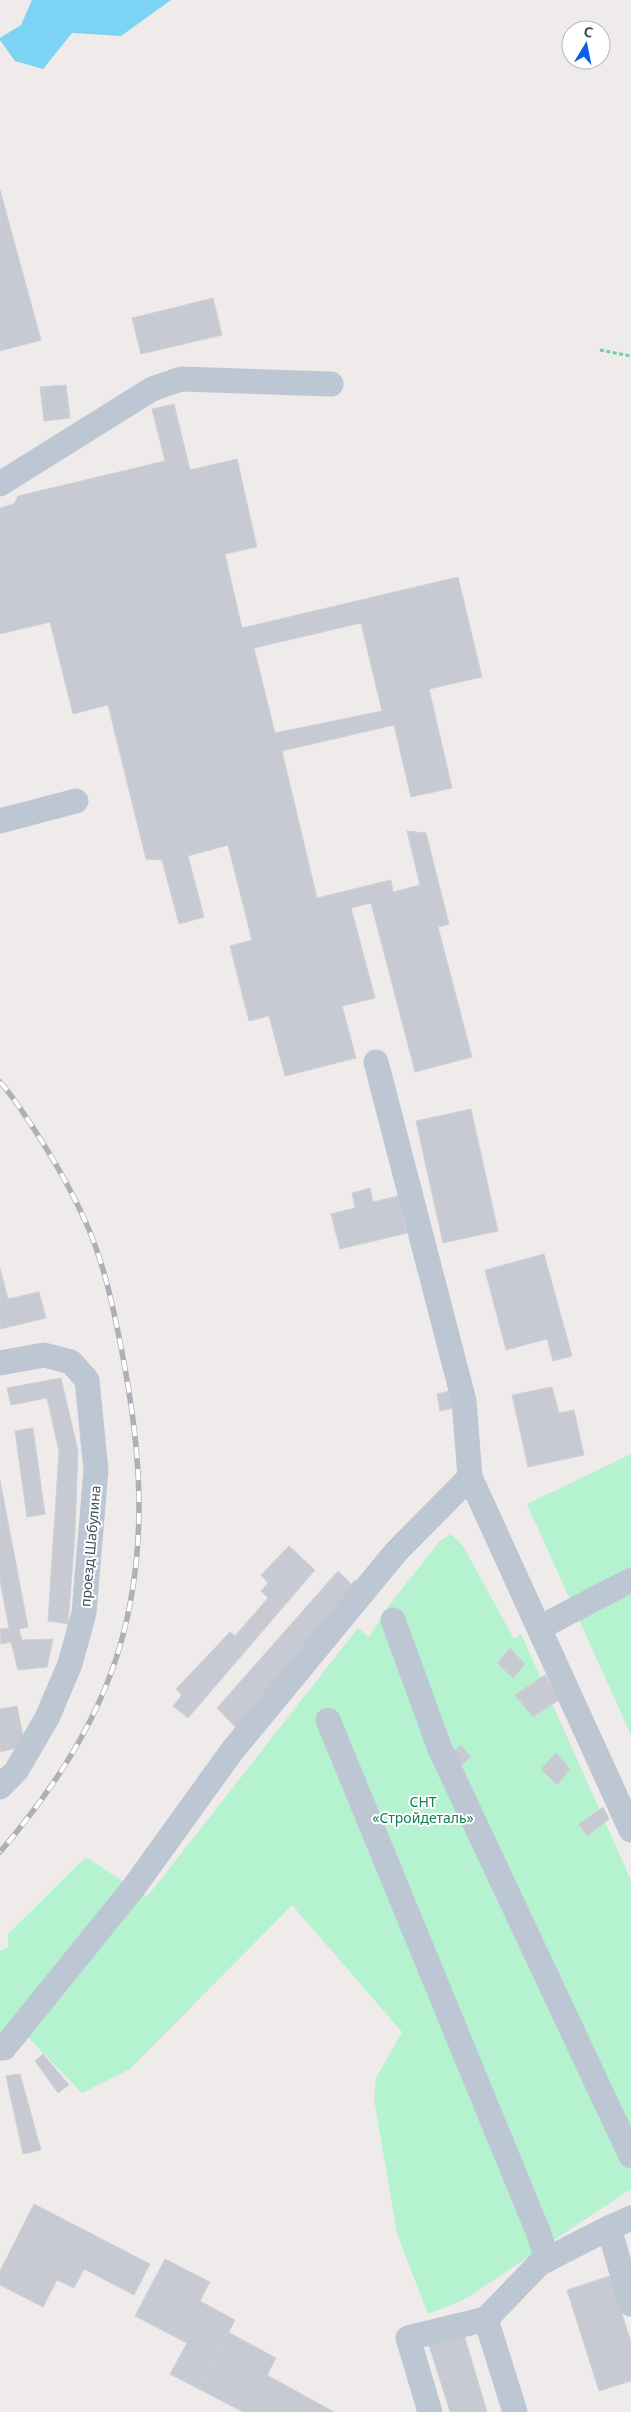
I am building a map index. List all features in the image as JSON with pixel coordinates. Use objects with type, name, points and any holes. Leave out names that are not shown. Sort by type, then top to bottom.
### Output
[{"type":"street","points":[[0,484],[152,389],[181,379],[330,384]]},
{"type":"street","points":[[0,821],[76,801]]},
{"type":"street","points":[[376,1062],[464,1401],[470,1478],[631,1830]]},
{"type":"street","name":"проезд Шабулина","points":[[0,1363],[44,1355],[71,1362],[87,1380],[96,1470],[84,1613],[70,1664],[47,1718],[16,1771],[0,1787]]},
{"type":"street","points":[[0,2048],[4,2048],[134,1887],[232,1750],[339,1620],[396,1552],[470,1478]]},
{"type":"street","points":[[539,1628],[631,1580]]},
{"type":"street","points":[[393,1620],[440,1749],[631,2156]]},
{"type":"street","points":[[328,1720],[539,2234],[547,2260]]},
{"type":"street","points":[[430,2412],[408,2338],[486,2319],[540,2263],[620,2223],[631,2304]]},
{"type":"street","points":[[486,2319],[515,2412]]},
{"type":"path","points":[[600,350],[631,356]]},
{"type":"green space","points":[[631,1454],[631,1735],[527,1504]]},
{"type":"green space","name":"СНТ «Стройдеталь»","points":[[451,1534],[463,1546],[514,1639],[521,1634],[631,1880],[631,2189],[465,2299],[428,2314],[397,2234],[374,2099],[376,2078],[402,2032],[292,1905],[130,2069],[82,2093],[18,2027],[0,2036],[0,1951],[8,1947],[8,1934],[86,1857],[147,1897],[358,1628],[369,1637],[389,1605],[440,1541]]},
{"type":"water","points":[[32,0],[171,0],[121,36],[72,33],[43,69],[15,61],[0,40],[0,38],[21,25]]},
{"type":"building","points":[[0,190],[41,340],[0,351]]},
{"type":"building","points":[[213,298],[222,335],[141,354],[132,318]]},
{"type":"building","points":[[66,385],[70,418],[44,421],[40,387]]},
{"type":"building","points":[[174,404],[190,470],[237,459],[257,547],[225,554],[242,628],[458,577],[482,677],[429,689],[452,788],[411,797],[394,725],[282,751],[317,898],[391,880],[393,892],[420,885],[407,831],[426,833],[449,924],[438,927],[472,1057],[415,1072],[371,903],[351,908],[375,998],[342,1006],[356,1058],[285,1076],[269,1016],[249,1021],[230,946],[252,940],[228,845],[188,856],[204,917],[179,924],[162,860],[146,859],[108,705],[73,714],[50,622],[0,634],[0,508],[14,504],[18,496],[165,461],[152,409]],"holes":[[[361,623],[382,711],[275,733],[254,648]]]},
{"type":"building","points":[[471,1109],[498,1231],[443,1243],[416,1121]]},
{"type":"building","points":[[370,1188],[373,1202],[398,1196],[407,1233],[340,1249],[331,1214],[355,1208],[352,1193]]},
{"type":"building","points":[[544,1254],[572,1356],[553,1361],[547,1339],[506,1350],[485,1270]]},
{"type":"building","points":[[0,1268],[8,1299],[39,1292],[46,1318],[0,1329]]},
{"type":"building","points":[[61,1378],[78,1451],[75,1532],[68,1624],[48,1621],[59,1451],[47,1398],[11,1405],[7,1388]]},
{"type":"building","points":[[552,1387],[559,1413],[574,1410],[584,1455],[528,1467],[512,1395]]},
{"type":"building","points":[[454,1390],[458,1407],[440,1411],[437,1394]]},
{"type":"building","points":[[33,1428],[45,1514],[27,1517],[15,1431]]},
{"type":"building","points":[[0,1480],[28,1627],[19,1629],[22,1640],[53,1639],[47,1667],[18,1670],[11,1642],[1,1644],[0,1629],[9,1628],[0,1581]]},
{"type":"building","points":[[289,1546],[315,1570],[188,1718],[173,1706],[182,1695],[176,1689],[230,1632],[235,1636],[268,1598],[261,1591],[268,1583],[261,1575]]},
{"type":"building","points":[[338,1571],[351,1584],[355,1580],[369,1595],[245,1737],[217,1708]]},
{"type":"building","points":[[510,1648],[525,1664],[513,1678],[497,1663]]},
{"type":"building","points":[[545,1675],[559,1700],[533,1717],[515,1695]]},
{"type":"building","points":[[17,1706],[25,1746],[0,1752],[0,1709]]},
{"type":"building","points":[[461,1745],[471,1757],[456,1770],[446,1758]]},
{"type":"building","points":[[556,1753],[570,1769],[557,1785],[541,1769]]},
{"type":"building","points":[[603,1807],[609,1819],[587,1836],[579,1824]]},
{"type":"building","points":[[43,2054],[69,2085],[58,2093],[35,2061]]},
{"type":"building","points":[[20,2074],[41,2150],[23,2154],[6,2076]]},
{"type":"building","points":[[34,2204],[150,2264],[134,2295],[84,2269],[74,2288],[57,2280],[43,2307],[0,2285],[0,2271]]},
{"type":"building","points":[[165,2259],[210,2282],[200,2301],[235,2320],[199,2389],[170,2374],[187,2343],[135,2316]]},
{"type":"building","points":[[610,2276],[631,2342],[631,2381],[599,2391],[567,2290]]},
{"type":"building","points":[[463,2331],[487,2412],[450,2412],[428,2342]]},
{"type":"building","points":[[228,2332],[276,2358],[267,2375],[334,2412],[243,2412],[199,2389]]},
{"type":"railway","points":[[0,1082],[13,1098],[62,1175],[93,1240],[111,1301],[128,1385],[137,1459],[139,1496],[135,1571],[120,1646],[110,1675],[86,1729],[55,1781],[0,1852]]}]
